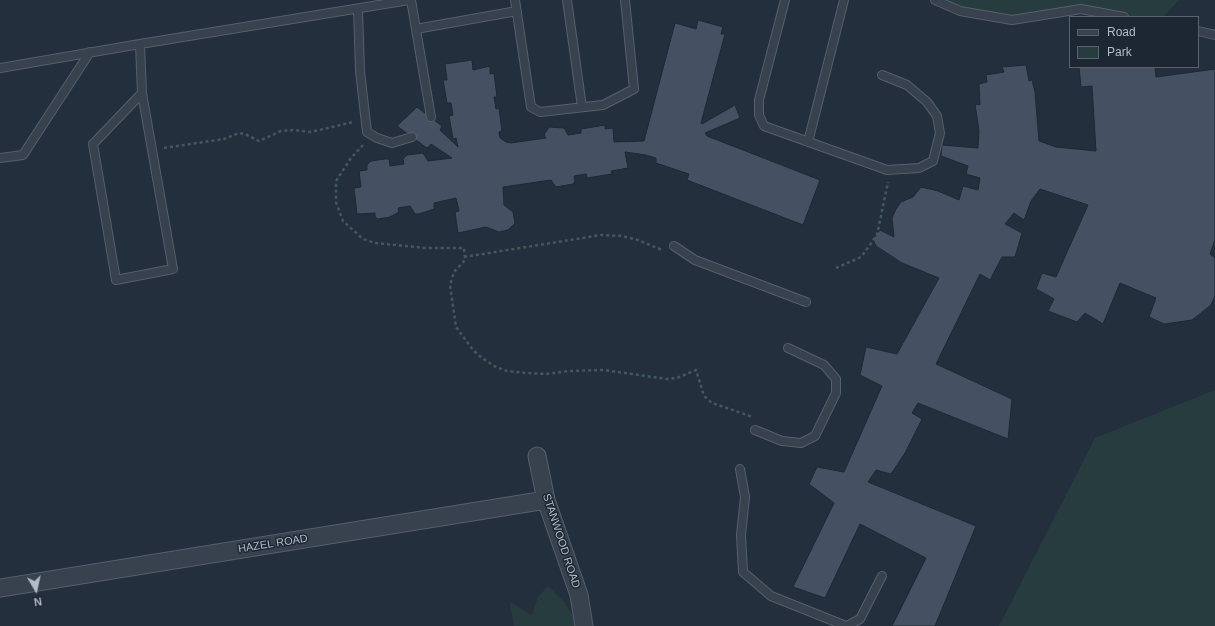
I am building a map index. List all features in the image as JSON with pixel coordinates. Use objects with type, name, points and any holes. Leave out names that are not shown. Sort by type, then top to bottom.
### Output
[{"type":"street","name":"STANWOOD ROAD","points":[[538,456],[546,500],[579,595],[584,626]]},
{"type":"street","name":"HAZEL ROAD","points":[[0,588],[546,500]]},
{"type":"lane","points":[[0,68],[410,0],[431,117]]},
{"type":"lane","points":[[515,0],[531,107],[540,112],[603,105],[634,88],[625,0]]},
{"type":"lane","points":[[567,0],[582,107]]},
{"type":"lane","points":[[785,0],[759,100],[759,115],[764,126],[887,170],[919,168],[933,161],[940,132],[937,116],[927,102],[907,85],[882,75]]},
{"type":"lane","points":[[808,142],[844,0]]},
{"type":"lane","points":[[935,0],[960,11],[1012,20],[1081,9],[1119,16]]},
{"type":"lane","points":[[358,9],[360,71],[367,132],[377,138],[392,143],[412,138]]},
{"type":"lane","points":[[416,29],[517,11]]},
{"type":"lane","points":[[1199,31],[1215,35]]},
{"type":"lane","points":[[140,44],[142,93],[172,270],[116,280],[93,144],[142,93]]},
{"type":"lane","points":[[0,158],[23,154],[90,52]]},
{"type":"lane","points":[[674,246],[695,260],[806,302]]},
{"type":"lane","points":[[755,430],[782,440],[801,443],[815,436],[836,393],[836,379],[824,365],[788,348]]},
{"type":"lane","points":[[740,470],[745,497],[741,535],[743,572],[771,596],[847,626],[860,619],[882,576]]},
{"type":"path","points":[[151,150],[224,139],[239,133],[245,134],[259,141],[281,131],[311,132],[346,122],[365,120]]},
{"type":"path","points":[[366,142],[351,158],[336,181],[336,202],[343,220],[363,239],[375,243],[426,248],[464,248],[465,260],[454,272],[450,286],[456,328],[473,350],[496,367],[507,371],[539,374],[589,370],[618,371],[667,379],[677,378],[696,370],[704,396],[712,403],[760,419]]},
{"type":"path","points":[[836,268],[861,257],[878,235],[888,181]]},
{"type":"path","points":[[464,257],[601,235],[638,240],[667,252],[674,246]]},
{"type":"green space","points":[[935,0],[1179,0],[1164,16],[1119,16],[1081,9],[1012,20],[960,11]]},
{"type":"green space","points":[[1215,390],[1215,626],[999,626],[1095,438]]},
{"type":"green space","points":[[548,586],[565,603],[576,626],[514,626],[510,602],[532,615],[538,597]]},
{"type":"building","points":[[698,20],[723,27],[721,34],[725,34],[701,123],[702,124],[735,105],[740,118],[705,133],[707,136],[820,180],[803,225],[687,180],[689,174],[656,163],[656,158],[625,152],[628,168],[611,171],[612,174],[587,178],[586,174],[574,176],[575,181],[573,184],[556,187],[551,180],[503,187],[504,205],[513,212],[515,223],[508,230],[499,232],[486,227],[458,233],[455,212],[459,211],[456,198],[434,203],[434,209],[419,214],[415,214],[410,206],[398,208],[399,212],[390,217],[378,219],[375,217],[375,213],[357,214],[354,188],[361,187],[359,171],[367,170],[367,165],[371,161],[389,159],[390,166],[404,164],[403,159],[407,155],[423,153],[428,161],[452,158],[431,144],[427,148],[397,126],[417,107],[442,126],[440,130],[458,147],[456,138],[453,139],[449,116],[453,115],[451,103],[447,103],[443,80],[447,80],[445,64],[472,60],[473,70],[490,66],[490,74],[494,73],[497,97],[494,97],[496,109],[499,108],[502,131],[499,132],[500,138],[506,142],[511,143],[546,138],[544,135],[549,127],[564,128],[568,135],[581,133],[581,129],[605,125],[605,129],[613,128],[614,142],[644,141],[675,23],[696,29]]},
{"type":"building","points":[[1026,65],[1029,81],[1032,80],[1035,92],[1039,141],[1056,147],[1096,151],[1092,86],[1081,87],[1079,68],[1155,68],[1156,77],[1215,69],[1215,240],[1210,254],[1215,258],[1215,296],[1211,305],[1192,320],[1164,324],[1149,317],[1156,298],[1120,283],[1103,324],[1085,313],[1077,322],[1048,311],[1054,299],[1036,289],[1042,273],[1056,277],[1088,205],[1040,189],[1031,201],[1024,220],[1014,213],[1005,224],[1022,233],[1015,257],[1002,257],[990,280],[980,274],[936,364],[1012,399],[1008,439],[918,403],[912,413],[922,419],[905,453],[891,474],[876,470],[868,482],[976,526],[935,626],[892,626],[926,558],[860,524],[825,598],[793,587],[834,503],[809,484],[817,467],[844,472],[882,386],[860,375],[866,347],[897,354],[939,278],[902,263],[876,246],[873,239],[880,230],[894,237],[892,218],[896,209],[901,202],[913,197],[921,187],[938,191],[959,200],[963,186],[978,190],[980,178],[966,174],[968,166],[941,156],[942,145],[978,148],[979,131],[975,104],[980,105],[979,84],[987,82],[986,75],[1004,72],[1002,67]]}]
